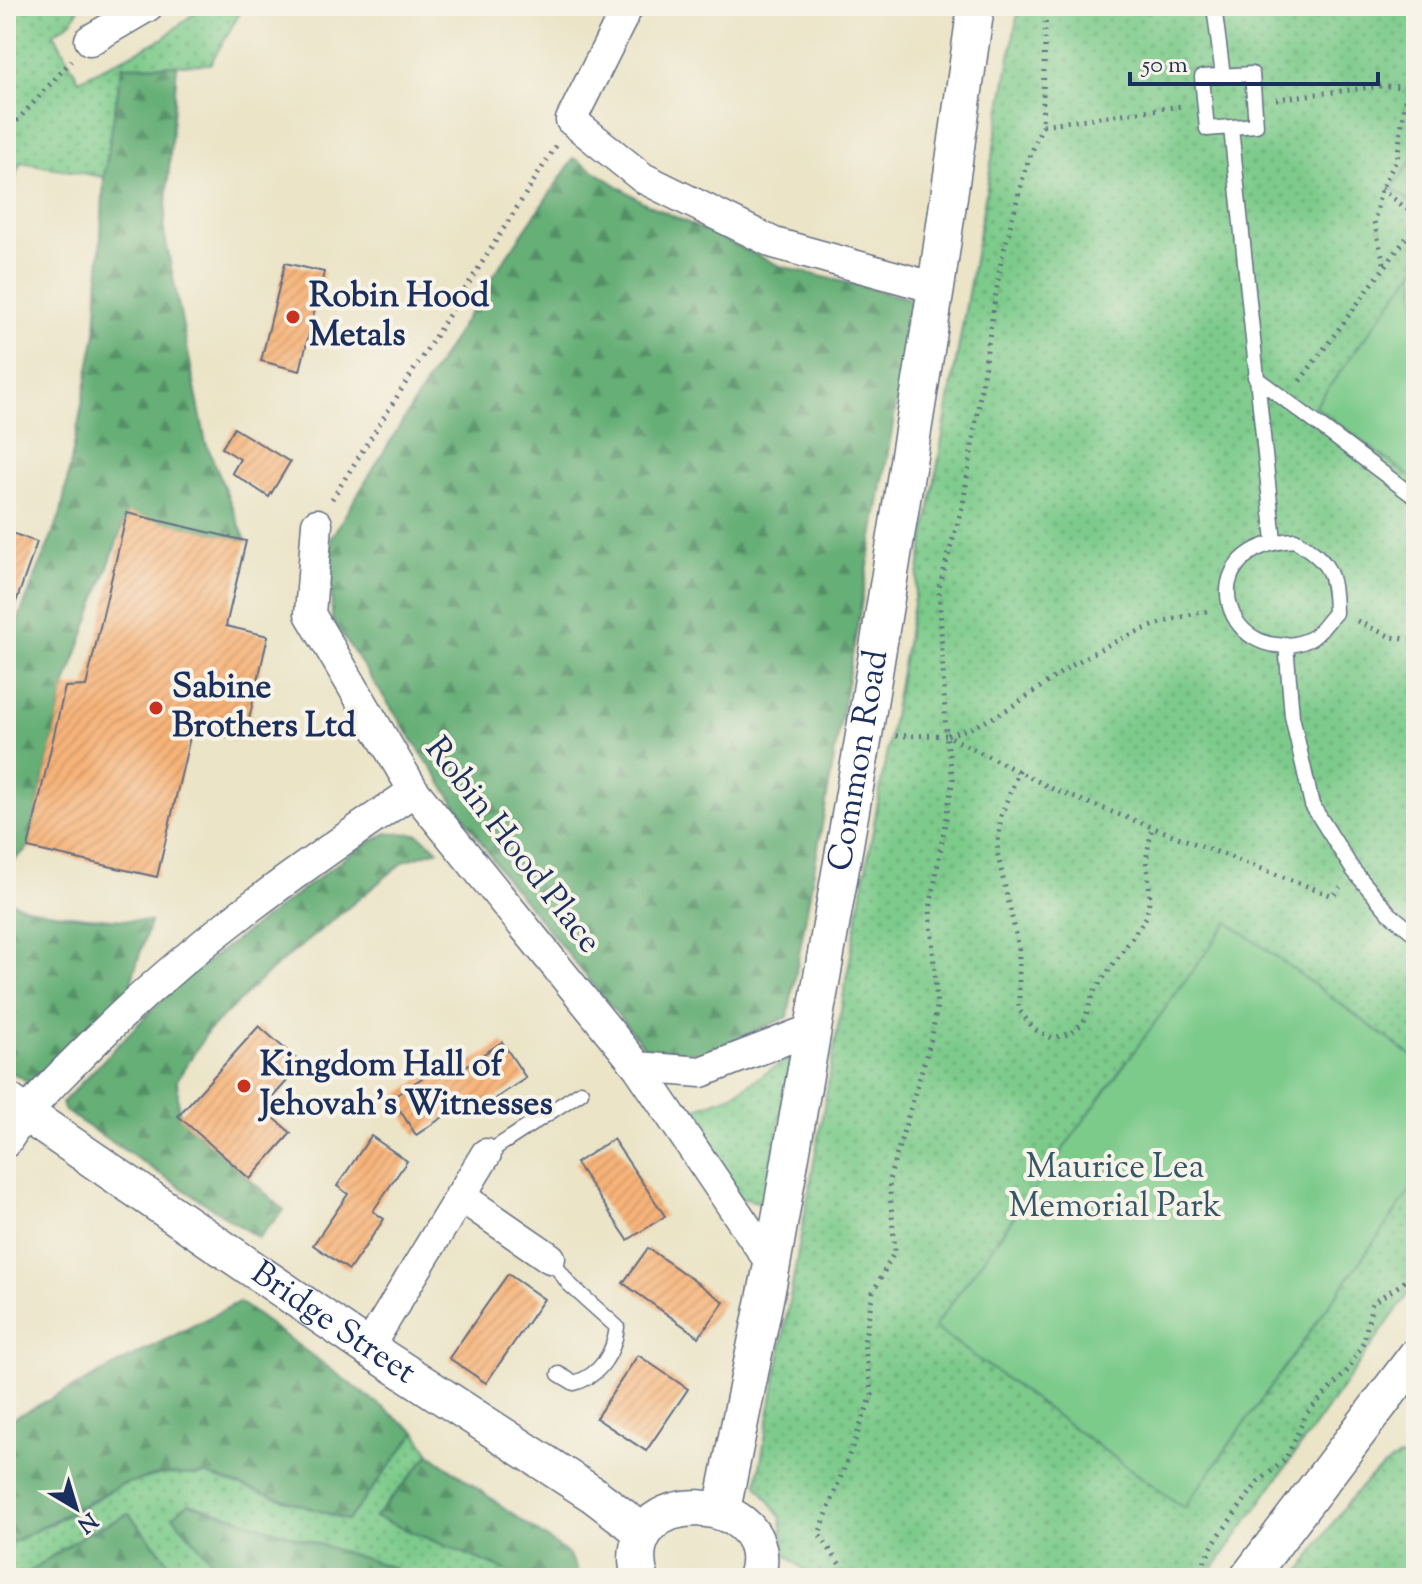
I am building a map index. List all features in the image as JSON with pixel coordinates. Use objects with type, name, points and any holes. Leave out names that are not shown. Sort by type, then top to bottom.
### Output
[{"type":"street","points":[[90,40],[148,6]]},
{"type":"street","points":[[628,6],[571,120],[643,178],[774,243],[936,288]]},
{"type":"street","name":"Common Road","points":[[722,1510],[772,1265],[810,1030],[864,735],[936,288],[976,6]]},
{"type":"street","name":"Robin Hood Place","points":[[317,524],[310,614],[414,791],[638,1067],[772,1265]]},
{"type":"street","points":[[6,1142],[16,1106],[152,984],[294,872],[414,791]]},
{"type":"street","points":[[638,1067],[701,1072],[810,1030]]},
{"type":"street","name":"Bridge Street","points":[[16,1106],[368,1348],[594,1495],[644,1533]]},
{"type":"street","points":[[368,1348],[486,1154]]},
{"type":"street","points":[[460,1196],[550,1258]]},
{"type":"street","points":[[1248,1578],[1416,1356]]},
{"type":"street","points":[[640,1578],[639,1554],[644,1533],[674,1511],[694,1506],[722,1510],[739,1521],[752,1537],[757,1551],[756,1578]]},
{"type":"lane","points":[[1214,6],[1223,76]]},
{"type":"lane","points":[[1252,74],[1256,125],[1207,129],[1202,77],[1223,76],[1252,74]]},
{"type":"lane","points":[[1231,128],[1274,541]]},
{"type":"lane","points":[[1255,377],[1416,498]]},
{"type":"lane","points":[[1295,540],[1326,563],[1334,580],[1335,613],[1312,639],[1286,644],[1257,640],[1239,626],[1228,607],[1225,586],[1235,566],[1253,549],[1274,541],[1295,540]]},
{"type":"lane","points":[[1286,644],[1292,716],[1312,805],[1353,870],[1390,914],[1416,935]]},
{"type":"lane","points":[[486,1154],[581,1092]]},
{"type":"lane","points":[[550,1258],[569,1284],[617,1327],[608,1356],[591,1378],[574,1383],[559,1374]]},
{"type":"path","points":[[858,1578],[843,1569],[819,1534],[872,1395],[864,1343],[873,1292],[895,1251],[889,1180],[932,1036],[937,1006],[930,909],[953,779],[946,735],[939,588],[963,504],[1001,261],[1025,170],[1042,125],[1046,6]]},
{"type":"path","points":[[6,133],[90,40]]},
{"type":"path","points":[[1385,264],[1374,222],[1381,189],[1397,159],[1407,87],[1416,64]]},
{"type":"path","points":[[1254,101],[1382,86],[1407,87]]},
{"type":"path","points":[[1042,125],[1205,103]]},
{"type":"path","points":[[317,524],[571,120]]},
{"type":"path","points":[[1381,189],[1416,216]]},
{"type":"path","points":[[1286,400],[1416,225]]},
{"type":"path","points":[[864,735],[946,735],[976,728],[1066,669],[1107,648],[1196,613],[1228,607]]},
{"type":"path","points":[[1335,613],[1391,637],[1416,640]]},
{"type":"path","points":[[946,735],[1057,791],[1333,896],[1353,870]]},
{"type":"path","points":[[1019,770],[1001,816],[997,852],[1019,948],[1019,1010],[1034,1029],[1052,1038],[1070,1034],[1084,1022],[1093,993],[1147,916],[1150,893],[1146,860],[1152,828]]},
{"type":"path","points":[[1178,1578],[1201,1568],[1215,1541],[1258,1482],[1285,1460],[1307,1413],[1348,1370],[1364,1341],[1372,1303],[1403,1283],[1416,1270]]},
{"type":"green space","points":[[6,6],[80,6],[72,21],[54,33],[79,80],[162,39],[203,6],[244,6],[210,64],[122,66],[104,177],[21,162],[6,203]]},
{"type":"green space","name":"Maurice Lea Memorial Park","points":[[1019,6],[1416,6],[1416,1283],[1207,1578],[814,1578],[785,1554],[781,1517],[757,1484]]},
{"type":"green space","points":[[177,65],[164,232],[206,443],[246,541],[127,514],[65,687],[28,848],[6,867],[6,650],[61,513],[96,333],[104,177],[122,66]]},
{"type":"green space","points":[[1416,155],[1416,206],[1392,188]]},
{"type":"green space","points":[[574,158],[643,202],[780,266],[915,300],[788,1017],[703,1053],[645,1048],[504,876],[332,620],[331,538],[482,292]]},
{"type":"green space","points":[[1416,268],[1416,481],[1315,406]]},
{"type":"green space","points":[[387,833],[418,834],[438,850],[405,861],[268,973],[208,1031],[177,1080],[179,1116],[284,1210],[258,1238],[65,1111],[62,1103],[175,986],[354,851]]},
{"type":"green space","points":[[6,897],[15,903],[51,912],[150,922],[129,988],[35,1086],[6,1069]]},
{"type":"green space","points":[[1228,922],[1416,1059],[1416,1183],[1184,1508],[934,1327]]},
{"type":"green space","points":[[792,1056],[764,1203],[740,1198],[684,1113],[732,1095]]},
{"type":"green space","points":[[239,1302],[416,1432],[348,1520],[207,1475],[162,1474],[120,1485],[6,1546],[6,1422]]},
{"type":"green space","points":[[416,1432],[430,1454],[375,1517],[525,1578],[378,1578],[393,1568],[189,1503],[174,1516],[227,1578],[182,1578],[129,1514],[87,1533],[20,1578],[6,1578],[6,1546],[10,1543],[78,1510],[120,1485],[162,1474],[207,1475],[348,1520]]},
{"type":"green space","points":[[430,1454],[568,1554],[581,1578],[525,1578],[375,1517]]},
{"type":"green space","points":[[1399,1457],[1416,1460],[1416,1578],[1296,1578],[1354,1495],[1383,1467]]},
{"type":"green space","points":[[189,1503],[394,1568],[378,1578],[227,1578],[173,1516]]},
{"type":"green space","points":[[129,1514],[182,1578],[20,1578],[87,1533]]},
{"type":"building","name":"Robin Hood Metals","points":[[285,263],[324,272],[300,371],[261,361]]},
{"type":"building","points":[[234,428],[290,462],[269,497],[232,473],[240,459],[222,448]]},
{"type":"building","name":"Sabine Brothers Ltd","points":[[127,513],[246,541],[226,626],[268,636],[244,741],[192,729],[157,877],[28,848],[65,687],[86,686]]},
{"type":"building","points":[[6,531],[37,542],[6,631]]},
{"type":"building","name":"Kingdom Hall of Jehovah's Witnesses","points":[[259,1026],[302,1064],[263,1108],[291,1133],[250,1179],[178,1116]]},
{"type":"building","points":[[502,1042],[526,1078],[475,1112],[467,1101],[416,1135],[392,1098],[443,1064],[451,1076]]},
{"type":"building","points":[[371,1136],[407,1161],[373,1211],[384,1219],[349,1270],[313,1245],[348,1194],[337,1186]]},
{"type":"building","points":[[613,1139],[665,1216],[628,1240],[576,1163]]},
{"type":"building","points":[[648,1248],[724,1302],[699,1337],[623,1283]]},
{"type":"building","points":[[508,1274],[544,1299],[486,1383],[449,1358]]},
{"type":"building","points":[[638,1355],[688,1389],[646,1451],[596,1418]]},
{"type":"place","name":"Robin Hood Metals","points":[[293,317]]},
{"type":"place","name":"Sabine Brothers Ltd","points":[[156,708]]},
{"type":"place","name":"Kingdom Hall of Jehovah's Witnesses","points":[[244,1086]]}]
